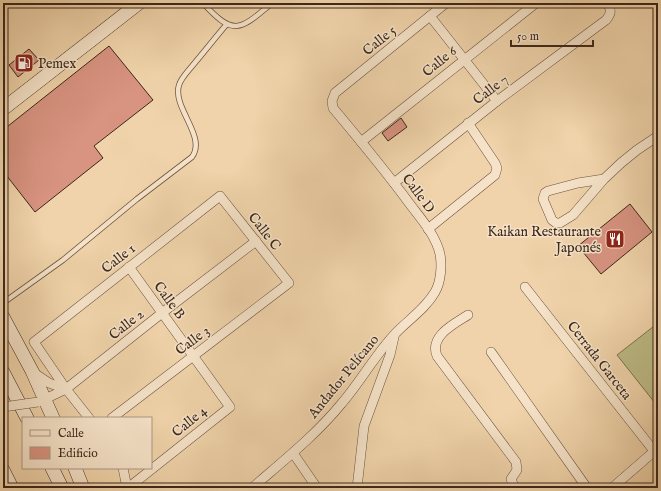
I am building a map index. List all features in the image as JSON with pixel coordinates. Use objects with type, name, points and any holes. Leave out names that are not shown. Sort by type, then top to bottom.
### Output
[{"type":"main road","points":[[3,109],[138,3]]},
{"type":"main road","points":[[3,317],[32,371],[42,401],[53,417]]},
{"type":"main road","points":[[3,372],[26,417]]},
{"type":"main road","points":[[52,469],[62,488]]},
{"type":"main road","points":[[75,469],[83,488]]},
{"type":"main road","points":[[3,470],[12,488]]},
{"type":"street","name":"Calle 5","points":[[332,101],[335,93],[446,3]]},
{"type":"street","name":"Calle 6","points":[[361,142],[536,3]]},
{"type":"street","name":"Calle 7","points":[[394,183],[497,101],[606,20],[611,15],[611,8],[607,3]]},
{"type":"street","points":[[430,16],[497,101]]},
{"type":"street","name":"Calle D","points":[[332,101],[333,108],[394,183],[436,240],[440,256],[440,276],[435,292],[419,312]]},
{"type":"street","points":[[428,228],[495,175],[497,168],[495,163],[468,124]]},
{"type":"street","points":[[604,179],[578,183],[544,193],[543,199],[552,220],[556,223],[560,223],[573,215],[604,179],[637,150],[658,136]]},
{"type":"street","name":"Calle C","points":[[220,196],[289,283]]},
{"type":"street","name":"Calle 1","points":[[66,389],[34,342],[220,196]]},
{"type":"street","name":"Calle 2","points":[[3,407],[42,401],[66,389],[256,241]]},
{"type":"street","name":"Calle B","points":[[130,267],[230,406]]},
{"type":"street","name":"Calle 3","points":[[113,417],[289,283]]},
{"type":"street","name":"Cerrada Garceta","points":[[525,287],[656,449]]},
{"type":"street","name":"Andador Pelícano","points":[[252,488],[320,428],[342,403],[374,358],[394,334],[419,312]]},
{"type":"street","points":[[468,315],[441,335],[436,342],[435,351],[437,356],[516,462],[517,470],[511,479],[516,488]]},
{"type":"street","points":[[357,488],[364,426],[390,355],[394,334]]},
{"type":"street","points":[[491,352],[587,488]]},
{"type":"street","points":[[32,371],[49,383],[66,389],[88,417]]},
{"type":"street","name":"Calle 4","points":[[152,469],[230,406]]},
{"type":"street","points":[[612,488],[656,449]]},
{"type":"street","points":[[293,453],[317,488]]},
{"type":"street","points":[[123,469],[128,488]]},
{"type":"street","name":"Calle 4","points":[[128,488],[152,469]]},
{"type":"lane","points":[[203,3],[226,25],[234,26],[244,24],[251,20],[272,3]]},
{"type":"lane","points":[[3,303],[63,260],[137,199],[192,157],[196,151],[196,142],[178,95],[179,84],[226,25]]},
{"type":"shaded area","points":[[658,323],[658,400],[655,403],[617,355]]},
{"type":"building","points":[[109,46],[153,100],[94,146],[103,158],[35,212],[3,171],[3,130]]},
{"type":"building","name":"Pemex","points":[[29,49],[39,60],[18,77],[9,65]]},
{"type":"building","points":[[401,118],[407,127],[388,141],[382,133]]},
{"type":"building","name":"Kaikan Restaurante Japonés","points":[[630,204],[652,232],[601,274],[578,246]]},
{"type":"place","name":"Pemex","points":[[24,63]]},
{"type":"place","name":"Kaikan Restaurante Japonés","points":[[615,239]]}]
